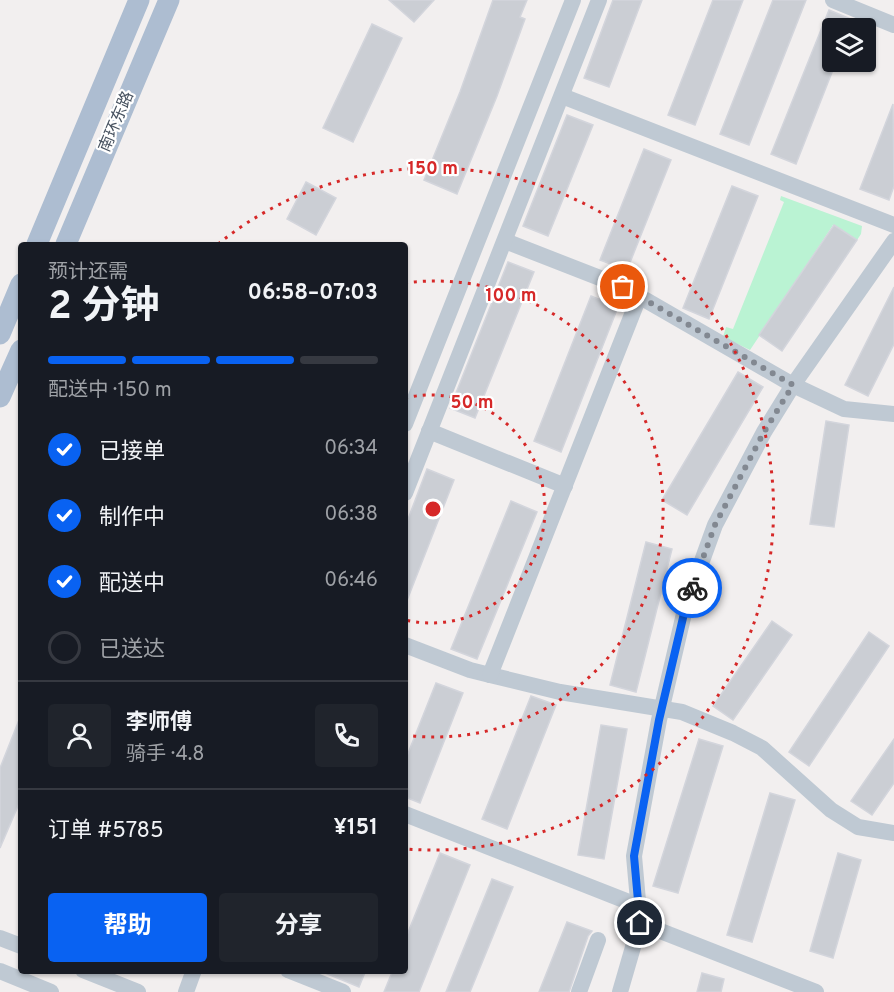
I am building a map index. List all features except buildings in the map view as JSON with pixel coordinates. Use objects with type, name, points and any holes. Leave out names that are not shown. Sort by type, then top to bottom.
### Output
[{"type":"main road","name":"南环东路","points":[[38,242],[139,0]]},
{"type":"main road","name":"南环东路","points":[[67,242],[169,0]]},
{"type":"main road","points":[[0,334],[18,291]]},
{"type":"main road","points":[[0,397],[18,357]]},
{"type":"street","points":[[408,416],[573,0]]},
{"type":"street","points":[[408,485],[599,0]]},
{"type":"street","points":[[833,0],[894,25]]},
{"type":"street","points":[[562,96],[894,225]]},
{"type":"street","points":[[505,241],[623,287],[793,385],[844,409],[894,414]]},
{"type":"street","points":[[620,992],[639,914],[634,856],[661,710],[686,605],[715,525],[764,432],[793,385],[894,241]]},
{"type":"street","points":[[490,675],[639,297]]},
{"type":"street","points":[[429,431],[565,486]]},
{"type":"street","points":[[408,646],[470,670],[560,692],[681,712],[733,733],[762,748],[831,810],[858,827],[894,834]]},
{"type":"street","points":[[408,815],[816,992]]},
{"type":"street","points":[[0,938],[18,945]]},
{"type":"street","points":[[579,992],[598,940]]},
{"type":"street","points":[[0,971],[51,992]]},
{"type":"street","points":[[93,974],[138,992]]},
{"type":"street","points":[[186,992],[193,974]]},
{"type":"street","points":[[298,974],[343,992]]},
{"type":"green space","points":[[781,196],[862,226],[861,234],[857,240],[833,225],[750,350],[723,337],[726,327],[733,329],[784,202],[780,200]]},
{"type":"way so far","points":[[623,287],[793,385],[764,432],[715,525],[692,588]]},
{"type":"route","points":[[640,923],[634,856],[659,720],[692,588]]}]
